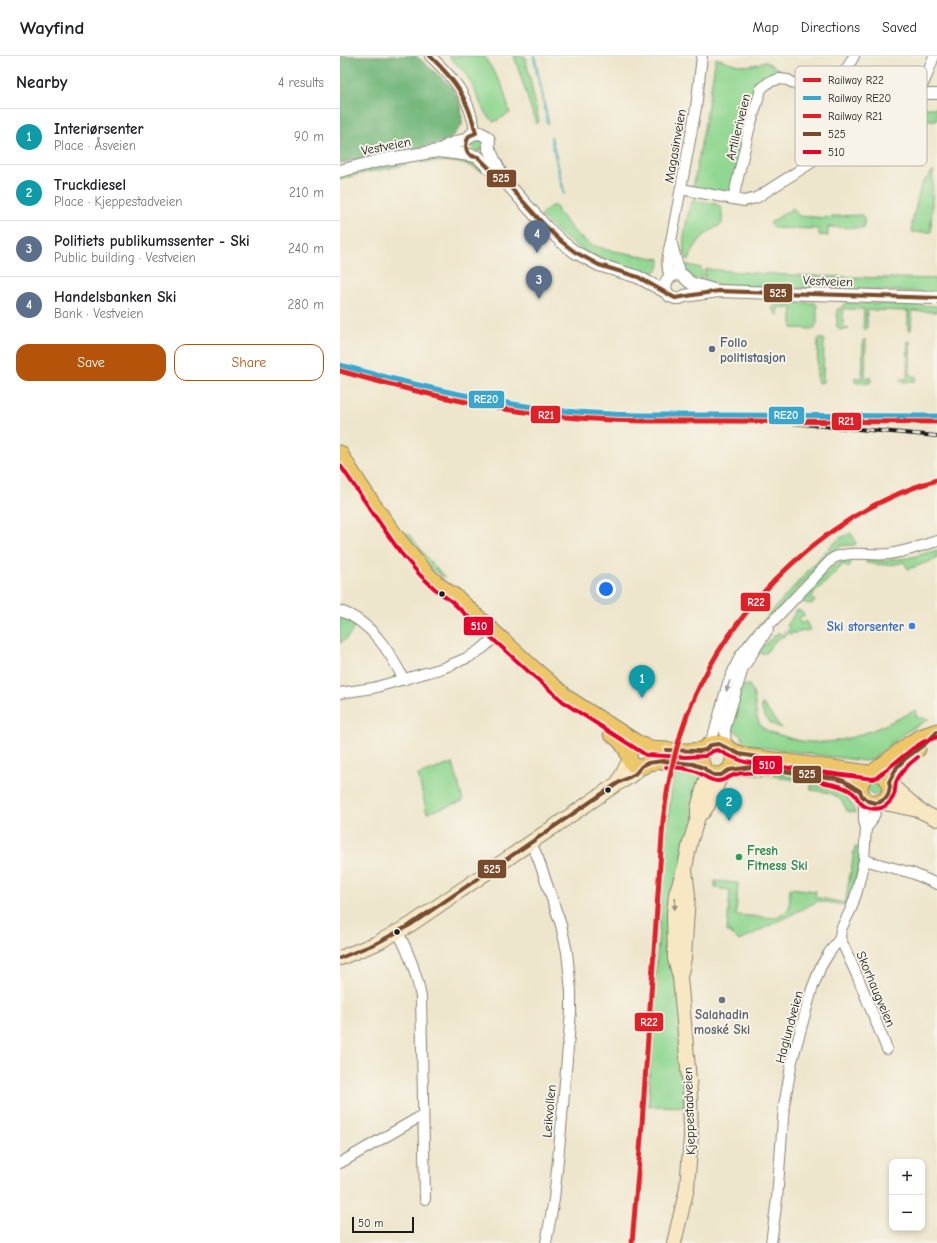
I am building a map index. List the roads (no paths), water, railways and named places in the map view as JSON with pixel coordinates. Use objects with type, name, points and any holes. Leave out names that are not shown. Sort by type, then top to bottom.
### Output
[{"type":"main road","points":[[340,453],[367,496],[393,532],[424,570],[444,590],[450,601],[494,638],[511,662],[561,702],[615,736],[626,748],[639,756],[664,761],[686,762],[715,771],[745,767],[758,767],[828,777],[844,781],[872,802],[880,802],[918,810],[937,819]]},
{"type":"main road","points":[[862,795],[860,782],[862,779],[920,737],[937,732]]},
{"type":"main road","points":[[889,783],[894,772],[901,763],[925,744],[937,732]]},
{"type":"main road","points":[[340,958],[377,943],[398,932],[531,843],[618,783],[639,756],[706,748],[719,744],[746,756],[880,773],[887,778],[890,791],[886,798],[880,802]]},
{"type":"main road","points":[[706,748],[701,759],[715,771]]},
{"type":"main road","points":[[715,771],[733,760],[728,749]]},
{"type":"main road","name":"Kjeppestadveien","points":[[674,1243],[687,1188],[691,1136],[690,1091],[680,977],[684,958],[688,895],[685,867],[690,843],[698,817],[698,808],[715,771]]},
{"type":"main road","points":[[889,783],[918,810]]},
{"type":"street","points":[[430,56],[446,70],[458,85],[468,104],[471,136],[466,142],[466,149],[474,156],[485,155],[489,149]]},
{"type":"street","name":"Magasinveien","points":[[676,278],[671,241],[696,108],[702,56]]},
{"type":"street","points":[[848,66],[854,56]]},
{"type":"street","points":[[927,72],[934,56]]},
{"type":"street","name":"Artilleriveien","points":[[733,199],[749,130],[761,89],[768,82],[779,79],[788,80],[795,84]]},
{"type":"street","points":[[927,94],[937,94]]},
{"type":"street","name":"Vestveien","points":[[438,151],[480,133],[488,138],[489,149],[504,180],[546,227],[568,248],[580,256],[599,265],[638,277],[675,298],[718,291],[937,298]]},
{"type":"street","name":"Vestveien","points":[[340,171],[382,160],[438,151],[474,156],[494,174],[504,180]]},
{"type":"street","points":[[681,189],[733,199],[744,200],[756,198],[806,166]]},
{"type":"street","name":"Vestveien","points":[[638,277],[676,278],[718,291]]},
{"type":"street","points":[[666,292],[665,286],[676,278],[689,289],[685,296]]},
{"type":"street","points":[[706,748],[714,730],[728,683],[740,656],[759,632],[773,621],[833,558],[840,554],[848,553],[886,555],[937,541]]},
{"type":"street","points":[[340,611],[350,614],[377,637],[394,661],[404,680]]},
{"type":"street","points":[[728,749],[725,730],[743,668],[773,621]]},
{"type":"street","points":[[340,693],[373,688],[443,668],[463,660],[483,648],[494,638]]},
{"type":"street","name":"Haglundveien","points":[[772,1243],[784,1106],[792,1061],[820,966],[840,938],[841,929],[851,909],[856,892],[864,860],[866,828],[862,795]]},
{"type":"street","name":"Haglundveien","points":[[866,828],[871,822],[880,802]]},
{"type":"street","name":"Leikvollen","points":[[531,843],[538,858],[561,925],[567,952],[571,991],[554,1199],[546,1243]]},
{"type":"street","points":[[864,860],[912,873],[937,884]]},
{"type":"street","points":[[398,932],[413,964],[421,998],[424,1199]]},
{"type":"street","name":"Skorhaugveien","points":[[840,938],[887,1049]]},
{"type":"street","points":[[340,1163],[423,1115]]},
{"type":"waterway","points":[[534,56],[548,123]]},
{"type":"waterway","points":[[551,137],[564,193]]},
{"type":"railway","points":[[737,421],[790,423],[937,436]]},
{"type":"rail line","name":"RE20","points":[[340,365],[396,380],[480,398],[537,408],[565,411],[645,415],[937,416]]},
{"type":"rail line","name":"R21","points":[[340,371],[396,386],[480,405],[565,417],[645,421],[937,422]]},
{"type":"rail line","name":"R22","points":[[632,1243],[641,1138],[663,821],[674,758],[688,713],[713,661],[736,626],[763,593],[793,563],[826,536],[861,513],[898,494],[937,480]]},
{"type":"place","name":"Handelsbanken Ski","points":[[537,253]]},
{"type":"place","name":"Politiets publikumssenter - Ski","points":[[539,299]]},
{"type":"place","name":"Follo politistasjon","points":[[712,349]]},
{"type":"place","name":"Ski storsenter","points":[[912,626]]},
{"type":"place","name":"Interiørsenter","points":[[642,698]]},
{"type":"place","name":"Truckdiesel","points":[[729,821]]},
{"type":"place","name":"Fresh Fitness Ski","points":[[739,857]]},
{"type":"place","name":"Salahadin moské Ski","points":[[722,1000]]}]
